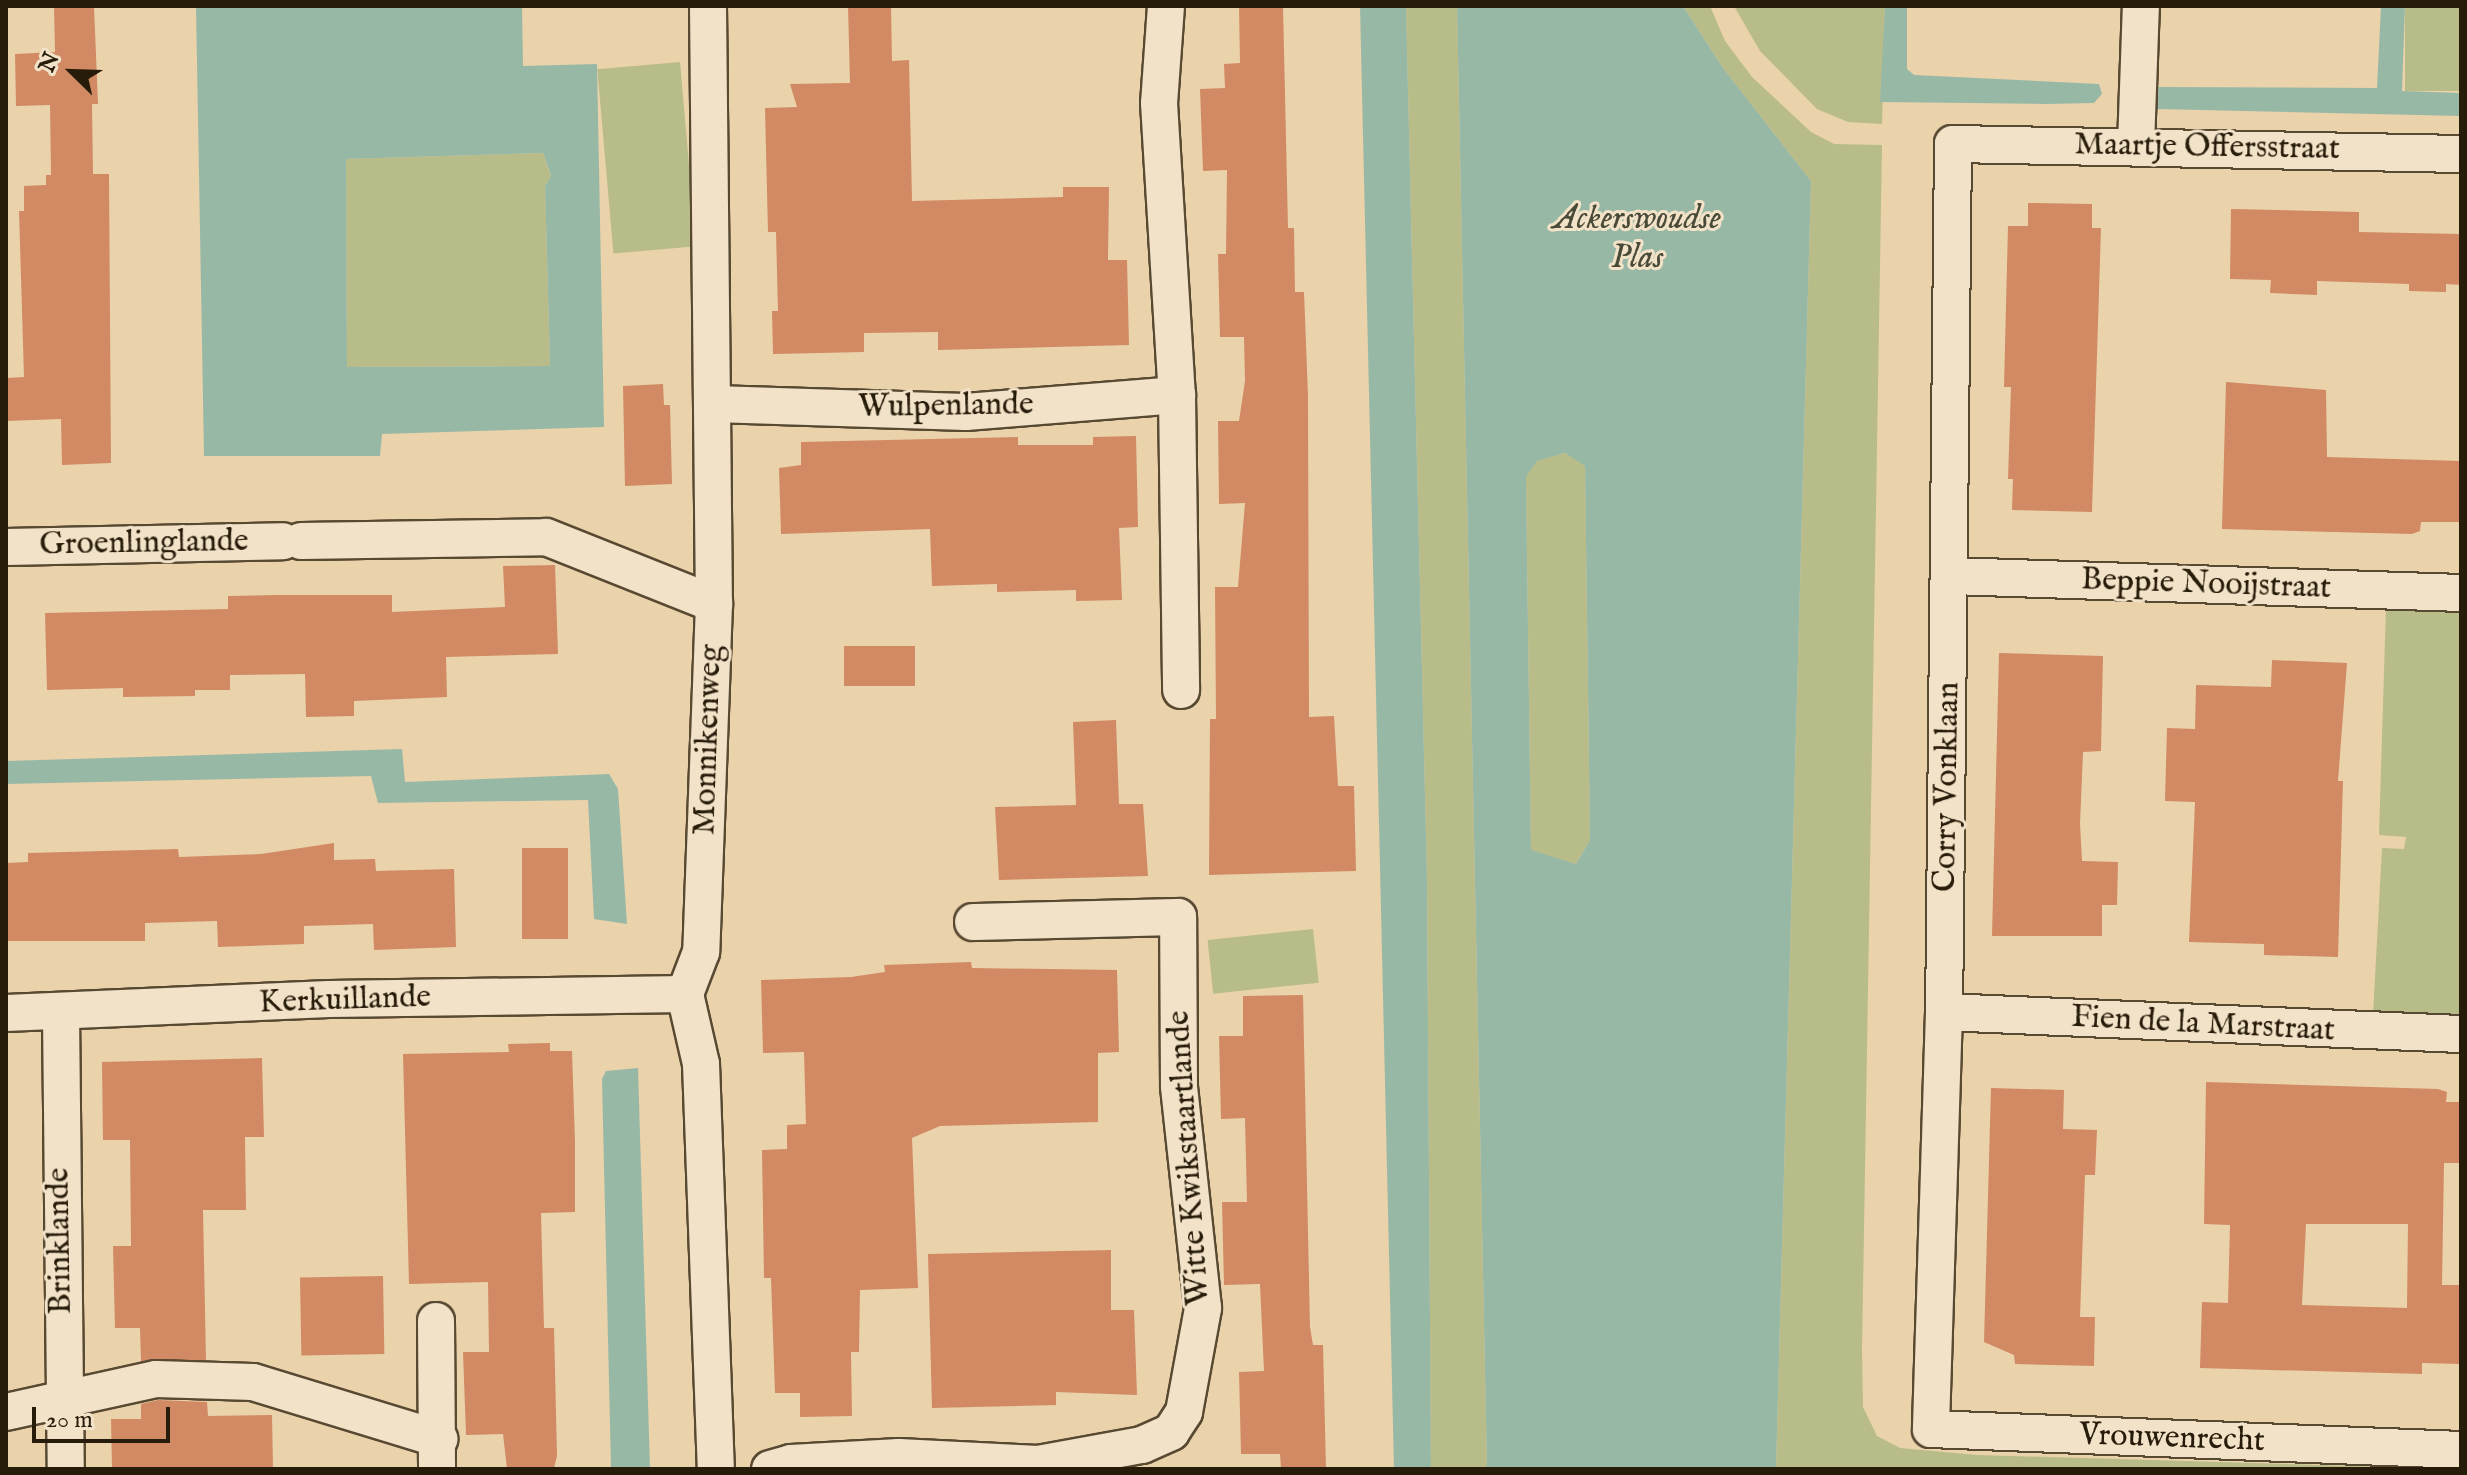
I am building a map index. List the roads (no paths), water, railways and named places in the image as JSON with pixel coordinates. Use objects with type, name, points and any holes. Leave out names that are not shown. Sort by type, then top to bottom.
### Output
[{"type":"street","name":"Monnikenweg","points":[[685,994],[701,952],[714,604],[708,6]]},
{"type":"street","points":[[1166,6],[1159,103],[1177,395],[1181,690]]},
{"type":"street","points":[[2136,146],[2141,6]]},
{"type":"street","name":"Maartje Offersstraat","points":[[1953,144],[2461,154]]},
{"type":"street","name":"Corry Vonklaan","points":[[1931,1429],[1944,1012],[1952,576],[1953,144]]},
{"type":"street","name":"Wulpenlande","points":[[714,404],[966,412],[1177,395]]},
{"type":"street","name":"Groenlinglande","points":[[6,547],[546,537],[714,604]]},
{"type":"street","name":"Beppie Nooijstraat","points":[[1952,576],[2461,593]]},
{"type":"street","name":"Witte Kwikstaartlande","points":[[770,1469],[791,1463],[899,1457],[1038,1464],[1142,1445],[1171,1432],[1184,1412],[1203,1308],[1179,1086],[1178,917],[973,922]]},
{"type":"street","points":[[685,994],[701,1064],[716,1469]]},
{"type":"street","name":"Kerkuillande","points":[[6,1013],[329,999],[685,994]]},
{"type":"street","name":"Fien de la Marstraat","points":[[1944,1012],[2177,1026],[2461,1034]]},
{"type":"street","name":"Brinklande","points":[[61,1013],[66,1469]]},
{"type":"street","points":[[6,1412],[156,1379],[253,1382],[438,1454],[436,1321]]},
{"type":"street","name":"Vrouwenrecht","points":[[1931,1429],[2461,1450]]},
{"type":"water","points":[[196,6],[522,6],[523,66],[597,64],[604,427],[382,434],[380,456],[204,456]],"holes":[[[543,153],[551,176],[545,186],[550,366],[347,367],[346,159]]]},
{"type":"water","points":[[1360,6],[1406,6],[1427,877],[1431,1469],[1394,1469]]},
{"type":"water","name":"Ackerswoudse Plas","points":[[1457,6],[1683,6],[1723,68],[1811,181],[1776,1469],[1487,1469]],"holes":[[[1565,453],[1585,466],[1590,840],[1576,864],[1531,850],[1526,477],[1537,461]]]},
{"type":"water","points":[[1885,6],[1907,6],[1907,69],[1914,75],[2099,84],[2102,94],[2094,103],[1880,102]]},
{"type":"water","points":[[2381,6],[2405,6],[2402,91],[2461,93],[2461,116],[2157,109],[2153,87],[2377,88]]},
{"type":"water","points":[[402,749],[405,782],[609,774],[618,789],[627,924],[594,919],[588,800],[378,803],[371,776],[6,784],[6,761]]},
{"type":"water","points":[[638,1068],[650,1469],[611,1469],[602,1079],[606,1071]]}]
